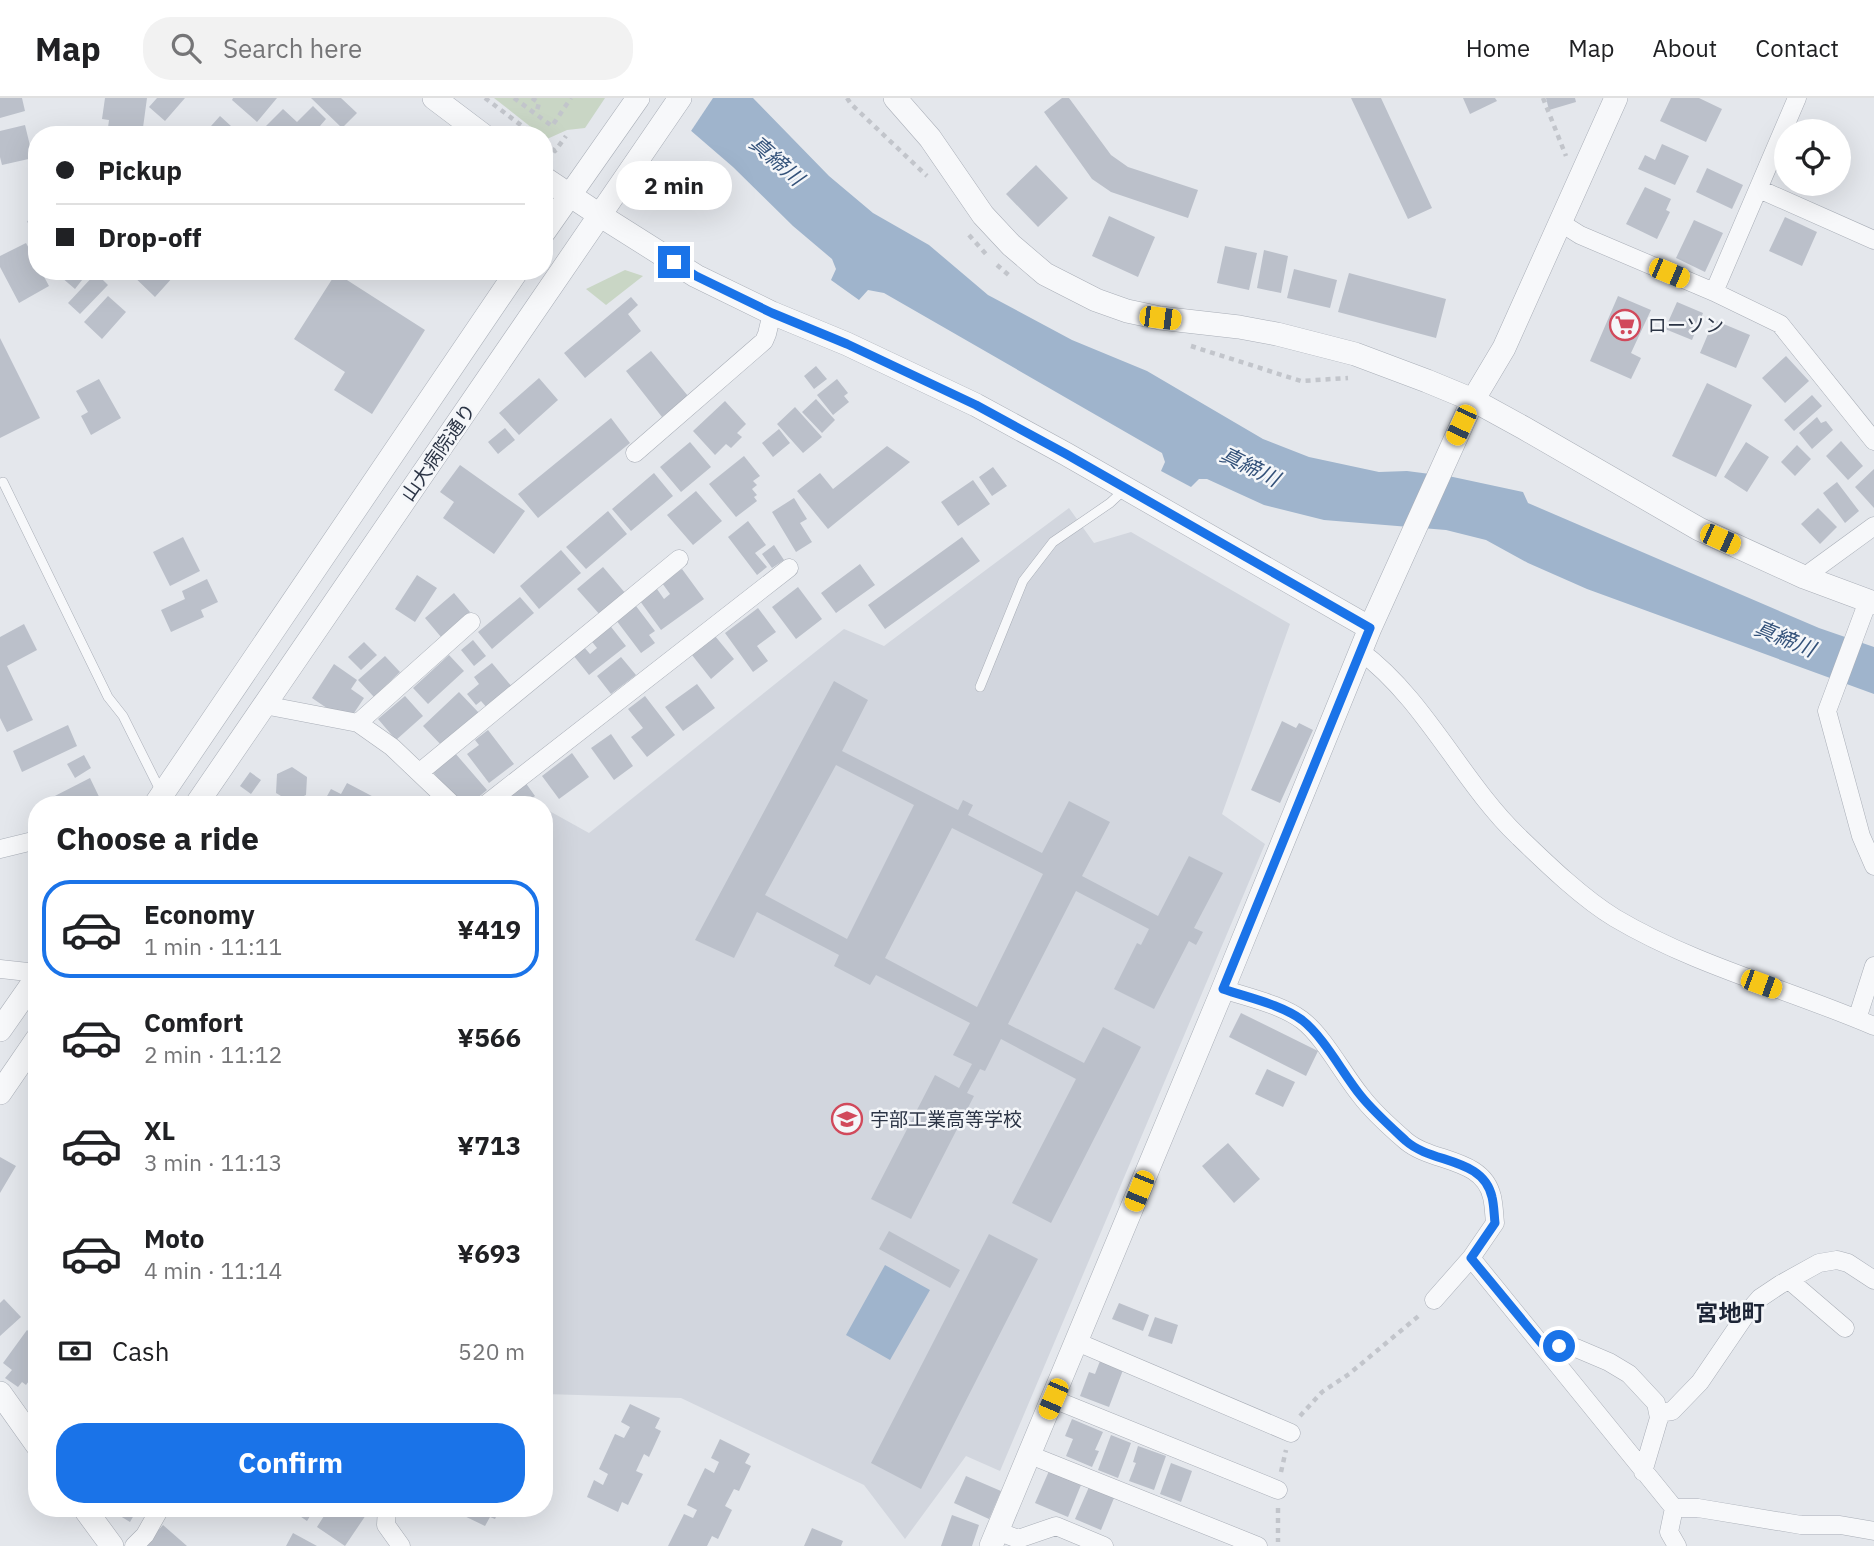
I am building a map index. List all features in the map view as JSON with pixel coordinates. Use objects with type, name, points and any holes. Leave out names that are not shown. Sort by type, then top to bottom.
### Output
[{"type":"street","points":[[434,98],[471,126]]},
{"type":"street","name":"山大病院通り","points":[[202,796],[680,98]]},
{"type":"street","points":[[895,98],[930,138],[983,215],[1011,245],[1045,274],[1096,300],[1127,311],[1277,334],[1355,354],[1415,376],[1473,400],[1699,529],[1868,607],[1827,711],[1861,836],[1874,866]]},
{"type":"street","points":[[1104,1546],[1056,1527],[1018,1539],[994,1539],[1223,989],[1360,651],[1473,400],[1504,348],[1616,98]]},
{"type":"street","points":[[1714,292],[1797,98]]},
{"type":"street","points":[[553,219],[637,99]]},
{"type":"street","points":[[553,184],[696,276],[976,405],[1370,628]]},
{"type":"street","points":[[1759,189],[1874,240]]},
{"type":"street","points":[[1561,223],[1580,235],[1714,292],[1780,324],[1874,441]]},
{"type":"street","name":"山大病院通り","points":[[162,796],[511,280]]},
{"type":"street","points":[[635,453],[764,341],[772,313]]},
{"type":"street","points":[[1804,577],[1874,526]]},
{"type":"street","points":[[420,772],[679,559]]},
{"type":"street","points":[[497,796],[789,568]]},
{"type":"street","points":[[358,723],[471,622]]},
{"type":"street","points":[[1360,651],[1388,674],[1493,809],[1516,834],[1567,881],[1614,917],[1673,948],[1874,1026]]},
{"type":"street","points":[[264,705],[358,723],[392,747],[444,796]]},
{"type":"street","points":[[0,849],[28,842]]},
{"type":"street","points":[[1857,1018],[1874,966]]},
{"type":"street","points":[[0,969],[28,974]]},
{"type":"street","points":[[0,1030],[28,988]]},
{"type":"street","points":[[1223,989],[1289,1012],[1305,1023],[1362,1098],[1408,1143],[1423,1152],[1471,1169],[1485,1180],[1492,1195],[1495,1223],[1471,1258],[1434,1300]]},
{"type":"street","points":[[0,1093],[28,1052]]},
{"type":"street","points":[[1471,1258],[1674,1508],[1698,1508],[1801,1525],[1840,1525],[1874,1531]]},
{"type":"street","points":[[1658,1413],[1672,1411],[1700,1382],[1760,1298],[1789,1280],[1818,1264],[1837,1260],[1848,1262],[1874,1280]]},
{"type":"street","points":[[1789,1280],[1845,1328]]},
{"type":"street","points":[[1077,1342],[1291,1433]]},
{"type":"street","points":[[1542,1344],[1576,1348],[1609,1362],[1629,1374],[1656,1403],[1659,1419],[1643,1472]]},
{"type":"street","points":[[0,1394],[28,1433]]},
{"type":"street","points":[[1053,1399],[1278,1490]]},
{"type":"street","points":[[1030,1455],[1258,1546]]},
{"type":"street","points":[[1674,1508],[1669,1532],[1677,1546]]},
{"type":"street","points":[[91,1517],[112,1546]]},
{"type":"street","points":[[134,1546],[145,1535],[155,1517]]},
{"type":"street","points":[[386,1517],[386,1525],[401,1546]]},
{"type":"lane","points":[[3,482],[108,697],[123,716],[157,796]]},
{"type":"lane","points":[[980,687],[1023,580],[1053,542],[1110,503],[1126,488]]},
{"type":"path","points":[[485,98],[522,126]]},
{"type":"path","points":[[514,98],[551,126]]},
{"type":"path","points":[[532,98],[539,103],[536,114]]},
{"type":"path","points":[[553,126],[572,98]]},
{"type":"path","points":[[1543,98],[1567,159]]},
{"type":"path","points":[[553,150],[555,151],[566,136]]},
{"type":"path","points":[[1278,1546],[1278,1490],[1296,1422],[1322,1392],[1370,1357],[1434,1300]]},
{"type":"shaded area","name":"宇部工業高等学校","points":[[1069,508],[1094,543],[1131,532],[1290,624],[1222,814],[1265,844],[1000,1471],[966,1456],[905,1539],[864,1485],[681,1398],[553,1394],[553,813],[589,833],[844,629],[884,646]]},
{"type":"green space","points":[[494,98],[605,98],[585,128],[567,130],[553,136],[553,126],[530,126]]},
{"type":"green space","points":[[625,270],[643,276],[606,305],[586,289]]},
{"type":"water","name":"真締川","points":[[653,98],[753,98],[829,176],[873,213],[929,245],[988,295],[1072,340],[1147,371],[1263,439],[1309,457],[1379,472],[1407,471],[1453,477],[1523,492],[1528,503],[1819,628],[1874,647],[1874,694],[1587,589],[1528,563],[1486,540],[1446,530],[1324,520],[1264,505],[1207,479],[1199,479],[1191,487],[1161,471],[1165,462],[1162,453],[884,293],[868,290],[859,300],[831,280],[836,269],[832,259],[793,226],[733,167]]},
{"type":"water","points":[[885,1265],[930,1290],[890,1360],[846,1335]]},
{"type":"pier","points":[[649,98],[713,98],[689,134]]},
{"type":"building","points":[[0,98],[22,98],[25,111],[0,118]]},
{"type":"building","points":[[105,98],[147,98],[143,126],[108,126],[109,120],[102,119]]},
{"type":"building","points":[[157,98],[185,98],[165,121],[149,107]]},
{"type":"building","points":[[277,98],[257,122],[232,100]]},
{"type":"building","points":[[311,98],[341,98],[357,113],[344,126],[340,126]]},
{"type":"building","points":[[1062,98],[1069,98],[1111,155],[1128,167],[1198,190],[1188,218],[1111,192],[1092,179],[1044,112]]},
{"type":"building","points":[[1351,98],[1381,98],[1432,208],[1408,219]]},
{"type":"building","points":[[1463,98],[1495,98],[1497,101],[1470,114]]},
{"type":"building","points":[[1546,98],[1575,98],[1576,102],[1549,110]]},
{"type":"building","points":[[1671,98],[1699,98],[1722,109],[1706,142],[1660,121]]},
{"type":"building","points":[[313,106],[326,119],[320,126],[266,126],[283,109],[297,122]]},
{"type":"building","points":[[220,116],[231,126],[211,126]]},
{"type":"building","points":[[25,125],[28,159],[2,165],[0,131]]},
{"type":"building","points":[[1662,144],[1689,156],[1675,185],[1638,169],[1645,155],[1655,160]]},
{"type":"building","points":[[1036,165],[1068,198],[1038,227],[1006,194]]},
{"type":"building","points":[[1707,168],[1743,185],[1732,209],[1696,192]]},
{"type":"building","points":[[1645,187],[1671,199],[1666,210],[1670,212],[1657,239],[1626,224]]},
{"type":"building","points":[[1109,216],[1155,237],[1138,277],[1092,256]]},
{"type":"building","points":[[1785,217],[1817,232],[1802,266],[1769,251]]},
{"type":"building","points":[[1694,220],[1723,233],[1705,272],[1676,258]]},
{"type":"building","points":[[26,243],[28,280],[46,280],[49,286],[19,303],[0,267],[0,256]]},
{"type":"building","points":[[1225,246],[1257,253],[1249,290],[1217,283]]},
{"type":"building","points":[[1264,250],[1288,256],[1281,293],[1257,288]]},
{"type":"building","points":[[1294,269],[1337,280],[1330,308],[1287,298]]},
{"type":"building","points":[[1349,273],[1446,299],[1436,338],[1338,312]]},
{"type":"building","points":[[64,280],[82,280],[75,289]]},
{"type":"building","points":[[89,280],[103,280],[108,285],[80,314],[68,303]]},
{"type":"building","points":[[137,280],[170,280],[155,297]]},
{"type":"building","points":[[332,280],[347,280],[425,330],[372,414],[334,390],[345,372],[294,339]]},
{"type":"building","points":[[108,296],[126,312],[102,339],[84,322]]},
{"type":"building","name":"ローソン","points":[[1618,296],[1651,310],[1631,353],[1641,358],[1631,379],[1590,361]]},
{"type":"building","points":[[631,297],[638,305],[628,314],[641,331],[585,378],[564,353]]},
{"type":"building","points":[[1677,302],[1703,313],[1692,340],[1665,329]]},
{"type":"building","points":[[1714,320],[1750,335],[1736,368],[1700,353]]},
{"type":"building","points":[[0,338],[40,418],[0,438]]},
{"type":"building","points":[[651,351],[688,396],[662,417],[626,371]]},
{"type":"building","points":[[1786,356],[1809,381],[1785,403],[1762,378]]},
{"type":"building","points":[[816,366],[827,379],[814,389],[804,376]]},
{"type":"building","points":[[539,378],[558,400],[519,435],[499,413]]},
{"type":"building","points":[[99,379],[121,418],[91,435],[81,416],[88,412],[76,391]]},
{"type":"building","points":[[837,379],[848,393],[844,396],[849,402],[833,415],[817,395]]},
{"type":"building","points":[[1707,383],[1752,405],[1716,477],[1672,456]]},
{"type":"building","points":[[1812,395],[1822,406],[1794,431],[1784,420]]},
{"type":"building","points":[[816,399],[835,420],[822,433],[802,412]]},
{"type":"building","points":[[725,401],[746,424],[737,433],[742,437],[731,448],[726,444],[715,455],[693,431]]},
{"type":"building","points":[[795,407],[822,437],[803,453],[777,424]]},
{"type":"building","points":[[1817,417],[1821,423],[1826,421],[1833,430],[1812,449],[1799,433]]},
{"type":"building","points":[[611,418],[630,443],[538,518],[518,494]]},
{"type":"building","points":[[505,428],[515,440],[498,454],[488,442]]},
{"type":"building","points":[[779,429],[790,443],[773,457],[762,443]]},
{"type":"building","points":[[1841,441],[1863,466],[1848,480],[1826,456]]},
{"type":"building","points":[[690,442],[711,467],[681,492],[660,467]]},
{"type":"building","points":[[1746,442],[1769,457],[1747,492],[1724,477]]},
{"type":"building","points":[[1797,445],[1811,459],[1795,476],[1781,462]]},
{"type":"building","points":[[887,446],[910,462],[828,529],[797,491],[820,473],[833,489]]},
{"type":"building","points":[[744,456],[760,476],[753,481],[757,485],[752,489],[757,495],[754,497],[757,501],[736,517],[709,484]]},
{"type":"building","points":[[460,465],[525,511],[494,554],[443,518],[454,502],[440,492]]},
{"type":"building","points":[[993,467],[1007,486],[992,496],[979,477]]},
{"type":"building","points":[[1874,469],[1874,508],[1855,487]]},
{"type":"building","points":[[654,473],[673,496],[631,531],[612,509]]},
{"type":"building","points":[[973,480],[990,504],[958,526],[941,502]]},
{"type":"building","points":[[1837,482],[1859,511],[1845,523],[1823,493]]},
{"type":"building","points":[[696,491],[722,521],[693,545],[667,515]]},
{"type":"building","points":[[794,498],[807,519],[800,523],[812,542],[796,552],[772,512]]},
{"type":"building","points":[[1818,508],[1837,527],[1820,544],[1801,524]]},
{"type":"building","points":[[608,511],[627,534],[586,569],[566,547]]},
{"type":"building","points":[[748,521],[766,545],[755,553],[767,567],[757,575],[728,537]]},
{"type":"building","points":[[183,537],[200,571],[170,586],[153,552]]},
{"type":"building","points":[[962,537],[980,561],[885,629],[868,605]]},
{"type":"building","points":[[774,545],[784,560],[772,568],[762,554]]},
{"type":"building","points":[[561,550],[581,573],[539,609],[520,586]]},
{"type":"building","points":[[860,564],[875,585],[836,613],[821,593]]},
{"type":"building","points":[[603,567],[626,594],[601,616],[577,589]]},
{"type":"building","points":[[682,569],[704,599],[661,630],[640,601],[657,589],[664,599],[670,594],[662,583]]},
{"type":"building","points":[[417,575],[437,588],[415,622],[395,609]]},
{"type":"building","points":[[207,579],[218,602],[201,610],[204,617],[171,632],[161,610],[185,599],[182,591]]},
{"type":"building","points":[[798,587],[822,619],[796,639],[772,607]]},
{"type":"building","points":[[454,593],[470,612],[441,637],[425,618]]},
{"type":"building","points":[[520,597],[534,613],[492,649],[478,632]]},
{"type":"building","points":[[636,606],[655,631],[649,635],[655,643],[641,653],[616,620]]},
{"type":"building","points":[[758,608],[776,632],[757,646],[768,661],[753,672],[725,633]]},
{"type":"building","points":[[608,623],[626,646],[589,675],[573,655],[584,647],[590,654],[597,648],[589,638]]},
{"type":"building","points":[[24,624],[37,650],[7,666],[33,720],[7,732],[0,718],[0,637]]},
{"type":"building","points":[[715,636],[734,659],[711,679],[692,655]]},
{"type":"building","points":[[473,640],[486,656],[474,666],[461,650]]},
{"type":"building","points":[[364,642],[377,655],[361,670],[348,657]]},
{"type":"building","points":[[449,655],[464,671],[428,704],[413,688]]},
{"type":"building","points":[[385,656],[400,672],[374,697],[358,680]]},
{"type":"building","points":[[621,657],[636,675],[611,694],[597,676]]},
{"type":"building","points":[[492,663],[513,688],[488,709],[481,701],[476,705],[467,694],[479,684],[474,677]]},
{"type":"building","points":[[334,664],[357,680],[351,689],[364,698],[352,716],[344,711],[340,717],[312,698]]},
{"type":"building","points":[[834,681],[868,700],[842,751],[958,810],[963,800],[973,805],[968,815],[1042,853],[1069,801],[1110,822],[1082,876],[1158,916],[1189,856],[1223,873],[1194,928],[1203,932],[1196,945],[1189,941],[1154,1009],[1114,989],[1137,943],[1141,945],[1149,929],[1076,891],[1008,1024],[1084,1063],[1103,1027],[1141,1047],[1051,1223],[1012,1203],[1076,1079],[1001,1039],[985,1071],[980,1069],[967,1093],[974,1096],[911,1219],[871,1199],[935,1075],[959,1088],[972,1064],[953,1055],[970,1023],[876,975],[870,985],[834,966],[839,955],[757,912],[734,958],[695,940]],"holes":[[[836,765],[914,805],[847,939],[765,895]],[[952,828],[1043,874],[977,1007],[885,958]]]},
{"type":"building","points":[[697,684],[715,708],[683,731],[665,707]]},
{"type":"building","points":[[459,692],[479,713],[443,747],[423,726]]},
{"type":"building","points":[[405,696],[423,716],[396,740],[378,719]]},
{"type":"building","points":[[645,696],[675,735],[647,757],[631,737],[643,728],[628,709]]},
{"type":"building","points":[[1282,721],[1296,728],[1299,723],[1313,730],[1280,803],[1251,790]]},
{"type":"building","points":[[68,725],[77,746],[22,772],[13,751]]},
{"type":"building","points":[[488,730],[514,764],[489,783],[467,754],[479,745],[475,740]]},
{"type":"building","points":[[611,734],[633,766],[614,780],[591,748]]},
{"type":"building","points":[[455,753],[487,790],[480,796],[453,796],[433,772]]},
{"type":"building","points":[[572,753],[589,777],[559,799],[542,776]]},
{"type":"building","points":[[84,755],[91,768],[75,778],[67,764]]},
{"type":"building","points":[[292,767],[307,777],[306,795],[281,796],[276,793],[277,774]]},
{"type":"building","points":[[250,772],[261,780],[251,794],[240,786]]},
{"type":"building","points":[[90,778],[99,796],[55,796]]},
{"type":"building","points":[[525,782],[535,796],[512,796],[510,793]]},
{"type":"building","points":[[347,783],[372,796],[327,796],[331,789],[341,794]]},
{"type":"building","points":[[1241,1013],[1318,1051],[1306,1076],[1229,1037]]},
{"type":"building","points":[[1267,1069],[1295,1082],[1283,1107],[1255,1094]]},
{"type":"building","points":[[1228,1143],[1260,1179],[1234,1203],[1202,1166]]},
{"type":"building","points":[[0,1157],[16,1166],[0,1193]]},
{"type":"building","points":[[889,1231],[960,1270],[950,1288],[879,1249]]},
{"type":"building","points":[[989,1234],[1038,1259],[921,1489],[871,1463]]},
{"type":"building","points":[[4,1299],[21,1317],[0,1336],[0,1303]]},
{"type":"building","points":[[1119,1303],[1149,1315],[1143,1331],[1112,1319]]},
{"type":"building","points":[[1155,1317],[1178,1325],[1172,1344],[1148,1336]]},
{"type":"building","points":[[27,1330],[26,1385],[22,1382],[18,1387],[5,1378],[12,1370],[3,1363]]},
{"type":"building","points":[[1100,1361],[1123,1370],[1109,1407],[1080,1396],[1089,1372],[1095,1374]]},
{"type":"building","points":[[630,1404],[660,1418],[655,1428],[661,1431],[649,1457],[644,1454],[636,1471],[643,1474],[628,1505],[622,1502],[618,1512],[587,1497],[594,1480],[603,1485],[608,1474],[599,1469],[615,1434],[624,1438],[630,1427],[621,1422]]},
{"type":"building","points":[[1072,1419],[1103,1432],[1095,1450],[1099,1451],[1092,1467],[1066,1456],[1073,1439],[1065,1436]]},
{"type":"building","points":[[1111,1435],[1131,1443],[1118,1478],[1098,1470]]},
{"type":"building","points":[[720,1439],[750,1454],[745,1463],[751,1466],[739,1491],[734,1489],[725,1506],[732,1510],[718,1539],[712,1536],[707,1546],[668,1546],[684,1514],[693,1518],[697,1510],[687,1505],[705,1468],[714,1473],[719,1462],[711,1458]]},
{"type":"building","points":[[1138,1446],[1166,1456],[1154,1490],[1129,1481],[1136,1463],[1133,1462]]},
{"type":"building","points":[[1171,1463],[1192,1471],[1181,1502],[1160,1494]]},
{"type":"building","points":[[1049,1471],[1081,1485],[1068,1517],[1035,1503]]},
{"type":"building","points":[[966,1476],[1001,1491],[989,1519],[954,1503]]},
{"type":"building","points":[[1089,1487],[1114,1498],[1101,1530],[1075,1519]]},
{"type":"building","points":[[952,1515],[979,1525],[972,1546],[941,1546]]},
{"type":"building","points":[[323,1517],[365,1517],[345,1546],[317,1527]]},
{"type":"building","points":[[466,1517],[490,1517],[485,1526]]},
{"type":"building","points":[[163,1525],[187,1546],[144,1546]]},
{"type":"building","points":[[812,1528],[843,1541],[841,1546],[804,1546]]},
{"type":"building","points":[[293,1533],[317,1546],[286,1546]]},
{"type":"place","name":"ローソン","points":[[1625,325]]},
{"type":"place","name":"宇部工業高等学校","points":[[847,1119]]},
{"type":"district","name":"宮地町","points":[[1730,1312]]},
{"type":"route","points":[[674,262],[696,276],[772,313],[847,344],[976,405],[1370,628],[1223,989],[1289,1012],[1305,1023],[1362,1098],[1408,1143],[1423,1152],[1471,1169],[1485,1180],[1492,1195],[1495,1223],[1471,1258],[1542,1344],[1559,1346]]}]
